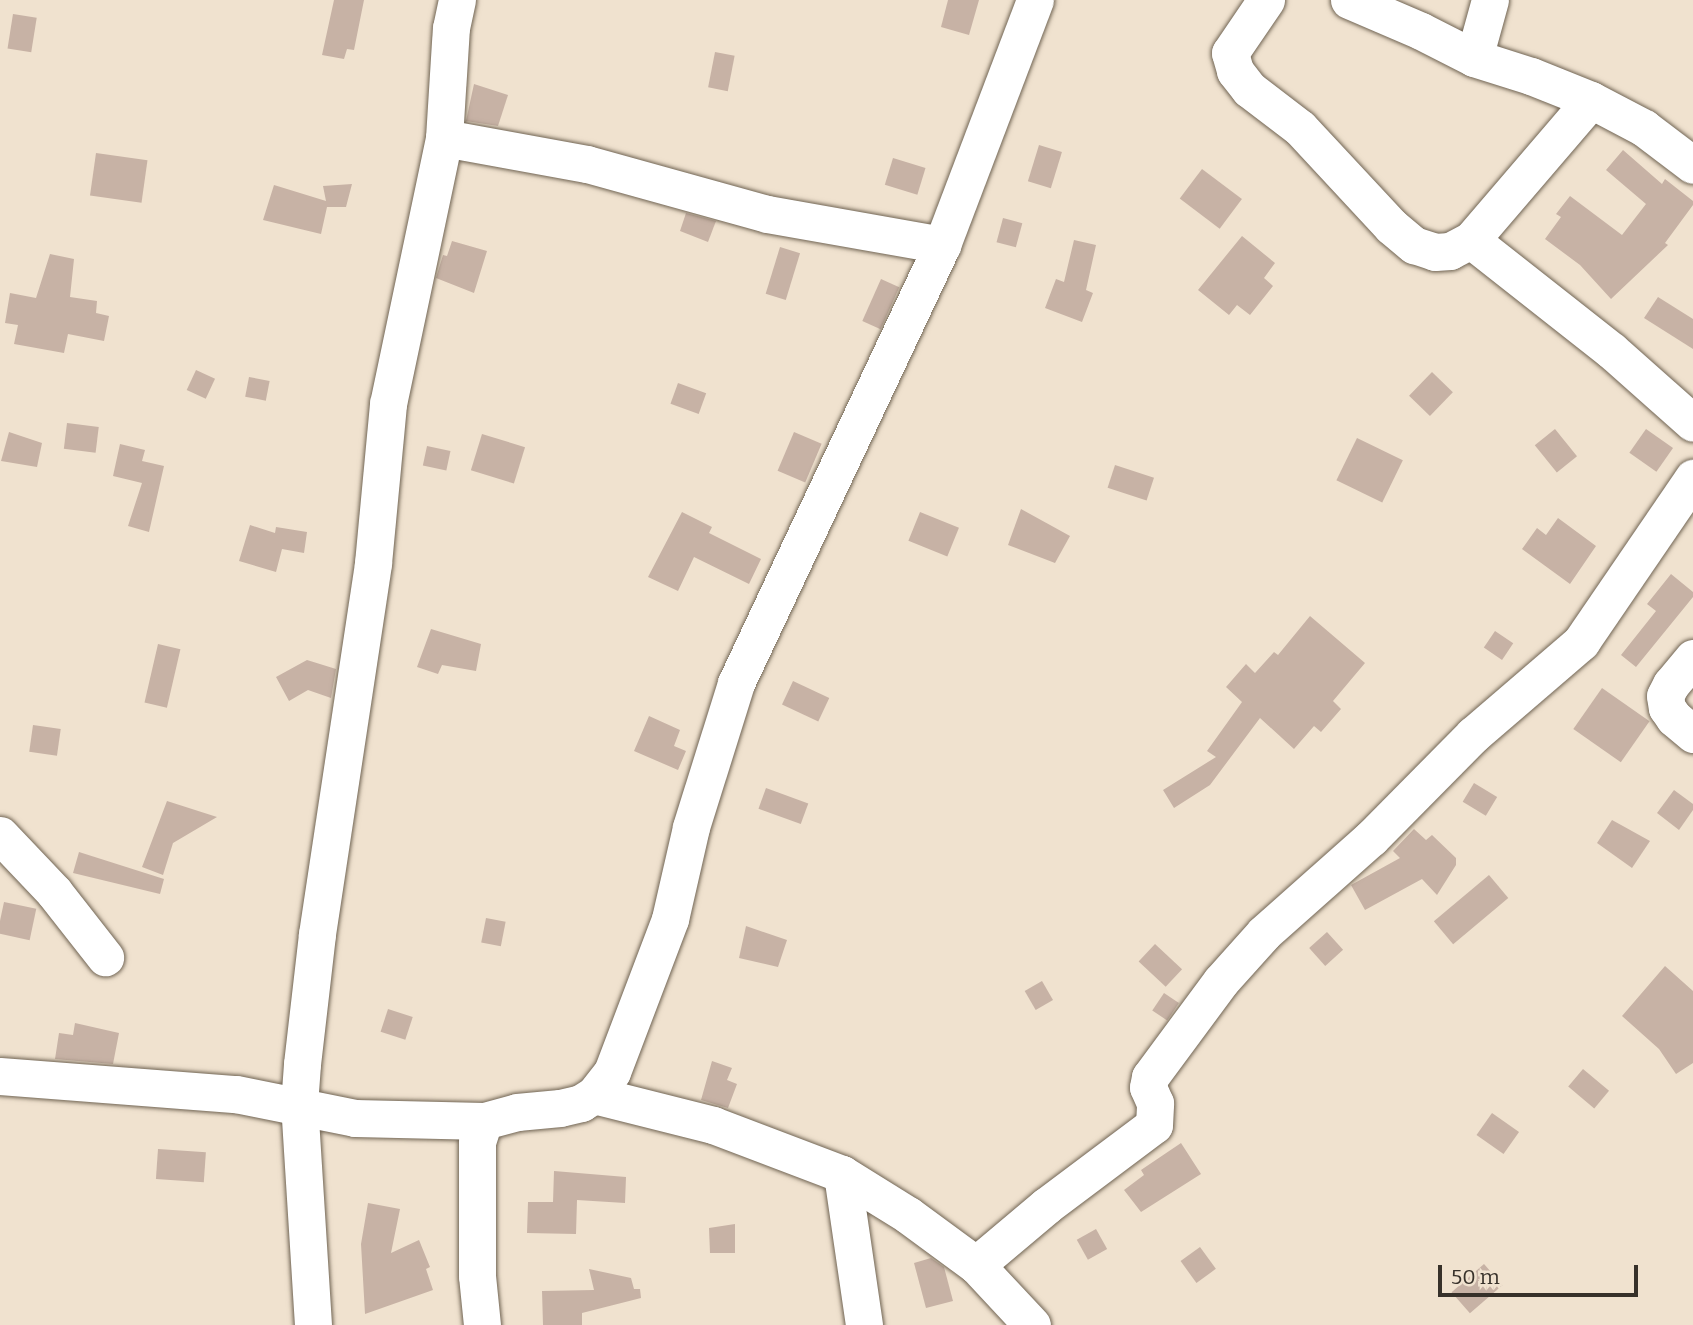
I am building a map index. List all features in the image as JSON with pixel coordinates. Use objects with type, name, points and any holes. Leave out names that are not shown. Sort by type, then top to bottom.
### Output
[{"type":"street","points":[[313,1325],[299,1105],[317,934],[373,563],[388,404],[444,138],[451,28],[457,0]]},
{"type":"street","points":[[0,1076],[236,1094],[355,1118],[484,1121],[517,1112],[560,1108],[581,1103],[594,1095],[611,1072],[670,919],[691,827],[736,683],[943,245],[1035,0]]},
{"type":"street","points":[[1266,0],[1230,53],[1235,71],[1249,89],[1300,128],[1362,197],[1414,245],[1435,252],[1450,251],[1471,240],[1591,100]]},
{"type":"street","points":[[1349,0],[1421,31],[1474,58],[1531,76],[1591,100],[1644,128],[1693,165]]},
{"type":"street","points":[[1474,58],[1490,0]]},
{"type":"street","points":[[444,138],[587,164],[767,214],[943,245]]},
{"type":"street","points":[[1471,240],[1612,351],[1693,422]]},
{"type":"street","points":[[976,1265],[1046,1206],[1154,1125],[1155,1103],[1148,1087],[1150,1077],[1221,981],[1264,933],[1371,838],[1473,735],[1581,642],[1693,478]]},
{"type":"street","points":[[1693,658],[1671,684],[1665,696],[1667,708],[1674,718],[1693,734]]},
{"type":"street","points":[[0,835],[54,891],[105,957]]},
{"type":"street","points":[[594,1095],[713,1125],[842,1174],[908,1215],[976,1265],[1032,1325]]},
{"type":"street","points":[[482,1325],[477,1276],[477,1142],[484,1121]]},
{"type":"street","points":[[842,1174],[864,1325]]},
{"type":"building","points":[[334,0],[364,0],[354,50],[347,49],[344,59],[322,55]]},
{"type":"building","points":[[948,0],[979,0],[969,35],[941,27]]},
{"type":"building","points":[[13,14],[37,18],[31,52],[8,49]]},
{"type":"building","points":[[715,52],[735,56],[728,91],[708,87]]},
{"type":"building","points":[[474,84],[508,95],[498,126],[466,121]]},
{"type":"building","points":[[1039,145],[1062,152],[1051,188],[1028,181]]},
{"type":"building","points":[[1623,150],[1662,184],[1665,179],[1693,201],[1693,205],[1665,243],[1668,245],[1611,299],[1580,265],[1545,239],[1561,217],[1556,214],[1570,196],[1622,235],[1646,204],[1606,170]]},
{"type":"building","points":[[96,153],[147,160],[142,203],[90,196]]},
{"type":"building","points":[[893,158],[926,168],[917,195],[885,185]]},
{"type":"building","points":[[1202,169],[1242,199],[1220,229],[1180,199]]},
{"type":"building","points":[[352,184],[346,207],[327,207],[321,234],[263,220],[274,185],[326,201],[323,186]]},
{"type":"building","points":[[686,213],[716,221],[708,242],[680,231]]},
{"type":"building","points":[[1003,218],[1022,223],[1016,247],[997,242]]},
{"type":"building","points":[[1242,236],[1275,263],[1264,278],[1273,286],[1250,315],[1237,305],[1229,315],[1198,290]]},
{"type":"building","points":[[1074,240],[1096,245],[1086,290],[1093,293],[1082,322],[1045,308],[1056,279],[1064,282]]},
{"type":"building","points":[[452,241],[487,251],[474,293],[436,278],[443,255],[447,256]]},
{"type":"building","points":[[780,247],[800,253],[786,300],[766,294]]},
{"type":"building","points":[[50,254],[74,259],[70,297],[97,301],[96,313],[109,316],[104,341],[68,334],[64,353],[14,344],[18,325],[5,323],[10,293],[36,298]]},
{"type":"building","points":[[881,279],[899,287],[881,329],[862,321]]},
{"type":"building","points":[[1658,297],[1693,319],[1693,349],[1644,318]]},
{"type":"building","points":[[196,370],[215,379],[206,399],[187,390]]},
{"type":"building","points":[[1432,372],[1453,392],[1430,416],[1409,396]]},
{"type":"building","points":[[249,377],[270,381],[266,401],[245,397]]},
{"type":"building","points":[[678,383],[706,393],[699,414],[670,404]]},
{"type":"building","points":[[67,423],[99,427],[96,453],[64,449]]},
{"type":"building","points":[[1555,429],[1577,456],[1557,473],[1535,445]]},
{"type":"building","points":[[1646,429],[1673,448],[1656,472],[1629,453]]},
{"type":"building","points":[[9,432],[42,443],[37,467],[1,461]]},
{"type":"building","points":[[794,432],[822,444],[805,482],[778,471]]},
{"type":"building","points":[[482,434],[525,447],[514,483],[471,470]]},
{"type":"building","points":[[1357,438],[1403,460],[1382,503],[1336,480]]},
{"type":"building","points":[[120,444],[145,450],[142,461],[164,466],[149,532],[128,526],[142,483],[113,476]]},
{"type":"building","points":[[427,446],[450,451],[446,471],[423,466]]},
{"type":"building","points":[[1115,465],[1154,478],[1147,500],[1108,488]]},
{"type":"building","points":[[1021,509],[1070,536],[1055,563],[1008,545]]},
{"type":"building","points":[[682,512],[712,527],[709,533],[761,559],[749,584],[694,557],[678,591],[648,577]]},
{"type":"building","points":[[920,512],[959,528],[947,556],[908,541]]},
{"type":"building","points":[[1558,518],[1596,546],[1570,584],[1522,549],[1537,528],[1546,535]]},
{"type":"building","points":[[250,525],[275,533],[276,527],[307,532],[304,553],[282,549],[276,572],[239,561]]},
{"type":"building","points":[[1671,574],[1693,592],[1693,597],[1636,667],[1621,655],[1656,611],[1647,604]]},
{"type":"building","points":[[1310,616],[1365,663],[1333,701],[1341,709],[1321,732],[1314,726],[1294,749],[1260,718],[1210,785],[1174,808],[1163,790],[1216,757],[1207,751],[1242,702],[1226,687],[1246,664],[1255,673],[1274,652],[1278,655]]},
{"type":"building","points":[[431,629],[481,644],[476,671],[442,665],[438,674],[417,667]]},
{"type":"building","points":[[1495,631],[1513,643],[1502,660],[1484,648]]},
{"type":"building","points":[[158,644],[180,649],[167,708],[145,702]]},
{"type":"building","points":[[307,660],[336,669],[331,698],[308,690],[289,701],[276,677]]},
{"type":"building","points":[[793,681],[829,698],[818,721],[782,705]]},
{"type":"building","points":[[1602,688],[1650,721],[1621,762],[1573,729]]},
{"type":"building","points":[[649,716],[680,730],[674,746],[686,751],[678,770],[634,751]]},
{"type":"building","points":[[33,725],[61,729],[57,756],[29,752]]},
{"type":"building","points":[[1474,783],[1497,797],[1486,816],[1463,802]]},
{"type":"building","points":[[766,788],[808,803],[801,824],[758,809]]},
{"type":"building","points":[[1674,790],[1693,804],[1693,810],[1679,830],[1657,813]]},
{"type":"building","points":[[167,801],[217,817],[173,843],[163,875],[142,867]]},
{"type":"building","points":[[1612,820],[1650,841],[1632,868],[1597,843]]},
{"type":"building","points":[[1414,829],[1426,840],[1432,835],[1456,858],[1456,865],[1437,895],[1422,879],[1365,910],[1351,885],[1400,858],[1393,851]]},
{"type":"building","points":[[79,852],[164,879],[160,894],[73,873]]},
{"type":"building","points":[[1489,875],[1508,898],[1453,944],[1434,921]]},
{"type":"building","points":[[4,902],[36,909],[30,940],[0,934]]},
{"type":"building","points":[[486,918],[506,922],[501,946],[481,943]]},
{"type":"building","points":[[746,926],[787,940],[778,967],[739,958]]},
{"type":"building","points":[[1327,932],[1343,950],[1325,966],[1309,948]]},
{"type":"building","points":[[1155,944],[1182,969],[1166,987],[1139,962]]},
{"type":"building","points":[[1665,966],[1693,991],[1693,1063],[1676,1074],[1659,1049],[1622,1016]]},
{"type":"building","points":[[1042,981],[1053,1000],[1036,1010],[1025,991]]},
{"type":"building","points":[[1164,993],[1179,1003],[1167,1020],[1152,1010]]},
{"type":"building","points":[[388,1009],[413,1017],[405,1040],[381,1032]]},
{"type":"building","points":[[75,1023],[119,1033],[113,1064],[55,1059],[59,1033],[73,1035]]},
{"type":"building","points":[[712,1061],[732,1068],[727,1080],[737,1084],[728,1108],[701,1100]]},
{"type":"building","points":[[1583,1069],[1609,1091],[1594,1108],[1568,1087]]},
{"type":"building","points":[[1492,1113],[1519,1132],[1504,1154],[1477,1135]]},
{"type":"building","points":[[1181,1143],[1201,1174],[1141,1212],[1124,1190],[1144,1175],[1141,1170]]},
{"type":"building","points":[[158,1149],[206,1152],[204,1182],[156,1179]]},
{"type":"building","points":[[554,1171],[626,1177],[625,1203],[577,1200],[576,1234],[527,1233],[528,1202],[553,1202]]},
{"type":"building","points":[[368,1203],[400,1209],[391,1253],[419,1240],[430,1267],[426,1269],[433,1290],[365,1314],[361,1244]]},
{"type":"building","points":[[735,1224],[735,1253],[710,1253],[709,1228]]},
{"type":"building","points":[[1096,1229],[1107,1249],[1088,1260],[1077,1240]]},
{"type":"building","points":[[1200,1247],[1216,1269],[1196,1283],[1181,1261]]},
{"type":"building","points":[[931,1258],[944,1267],[953,1301],[926,1308],[914,1263]]},
{"type":"building","points":[[1484,1264],[1502,1285],[1470,1313],[1452,1292]]},
{"type":"building","points":[[589,1269],[631,1278],[634,1289],[640,1289],[641,1298],[582,1313],[582,1325],[543,1325],[542,1291],[594,1290]]}]
